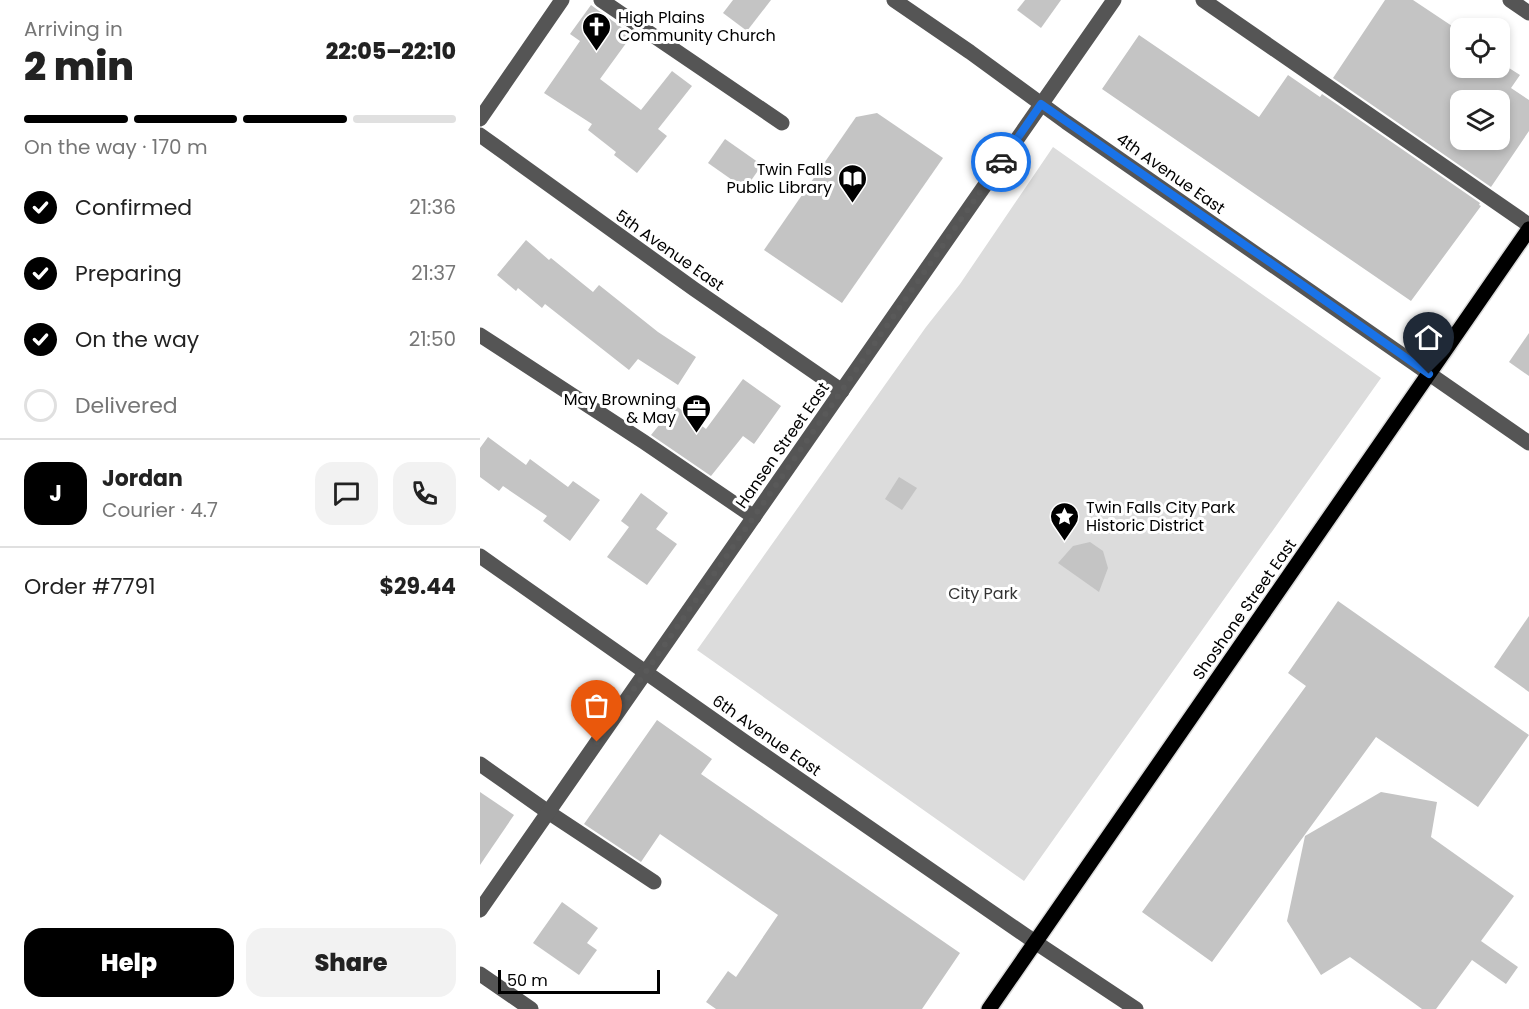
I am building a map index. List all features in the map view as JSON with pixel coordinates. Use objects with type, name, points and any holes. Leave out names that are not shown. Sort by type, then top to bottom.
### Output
[{"type":"main road","name":"Shoshone Street East","points":[[989,1009],[1529,227]]},
{"type":"street","points":[[480,119],[562,0]]},
{"type":"street","points":[[601,0],[782,123]]},
{"type":"street","name":"4th Avenue East","points":[[894,0],[1529,443]]},
{"type":"street","name":"Hansen Street East","points":[[480,910],[1114,0]]},
{"type":"street","points":[[1203,0],[1529,227]]},
{"type":"street","points":[[1510,0],[1529,13]]},
{"type":"street","name":"5th Avenue East","points":[[480,135],[694,289],[842,391]]},
{"type":"street","points":[[480,335],[754,517]]},
{"type":"street","name":"6th Avenue East","points":[[480,556],[745,742],[1136,1009]]},
{"type":"street","points":[[480,764],[654,882]]},
{"type":"street","points":[[480,974],[531,1009]]},
{"type":"green space","name":"City Park","points":[[1053,147],[1381,378],[1024,881],[697,650],[926,327],[960,284]]},
{"type":"building","points":[[733,0],[771,0],[747,31],[723,13]]},
{"type":"building","points":[[1025,0],[1061,0],[1041,28],[1017,10]]},
{"type":"building","points":[[1385,0],[1413,0],[1450,25],[1450,78],[1510,78],[1510,69],[1520,75],[1511,88],[1529,100],[1529,131],[1491,187],[1333,78]]},
{"type":"building","points":[[591,5],[632,35],[600,79],[641,110],[672,71],[692,86],[658,129],[667,136],[637,173],[614,155],[616,152],[588,130],[592,124],[544,93],[580,41],[570,34]]},
{"type":"building","points":[[1139,35],[1259,117],[1288,75],[1320,97],[1322,94],[1480,203],[1481,206],[1411,301],[1102,89]]},
{"type":"building","name":"Twin Falls Public Library","points":[[877,113],[943,158],[842,303],[764,250],[856,117]]},
{"type":"building","points":[[725,139],[762,165],[745,189],[708,163]]},
{"type":"building","points":[[526,240],[593,292],[599,285],[658,332],[696,357],[678,385],[638,359],[629,370],[545,304],[542,308],[518,288],[516,291],[497,275]]},
{"type":"building","points":[[1529,333],[1529,376],[1509,362]]},
{"type":"building","points":[[743,379],[781,406],[754,444],[743,436],[711,476],[651,435],[675,405],[706,429]]},
{"type":"building","points":[[488,437],[526,465],[530,459],[568,487],[573,481],[600,500],[570,541],[543,521],[547,516],[503,486],[499,491],[480,477],[480,448]]},
{"type":"building","points":[[899,477],[917,488],[902,510],[885,499]]},
{"type":"building","points":[[641,493],[668,513],[656,529],[677,544],[647,585],[607,557],[629,527],[621,521]]},
{"type":"building","points":[[1090,542],[1103,551],[1108,568],[1099,592],[1058,563],[1073,546]]},
{"type":"building","points":[[1338,601],[1529,735],[1478,807],[1376,737],[1212,962],[1142,912],[1306,686],[1288,673]]},
{"type":"building","points":[[1529,616],[1529,692],[1494,667]]},
{"type":"building","points":[[657,720],[712,759],[701,774],[960,953],[922,1009],[716,1009],[706,1002],[728,971],[736,977],[778,915],[660,834],[641,862],[584,824]]},
{"type":"building","points":[[480,792],[514,815],[480,865]]},
{"type":"building","points":[[1381,792],[1437,802],[1431,837],[1514,896],[1481,941],[1518,967],[1506,984],[1472,960],[1436,1009],[1422,1009],[1350,957],[1321,975],[1287,921],[1305,836]]},
{"type":"building","points":[[562,902],[598,928],[587,943],[597,950],[579,975],[533,943]]},
{"type":"way so far","points":[[597,742],[1001,162]]},
{"type":"place","name":"High Plains Community Church","points":[[597,52]]},
{"type":"place","name":"Twin Falls Public Library","points":[[853,204]]},
{"type":"place","name":"May Browning & May","points":[[697,434]]},
{"type":"place","name":"Twin Falls City Park Historic District","points":[[1065,542]]},
{"type":"route","points":[[1001,162],[1041,104],[1429,374]]}]
